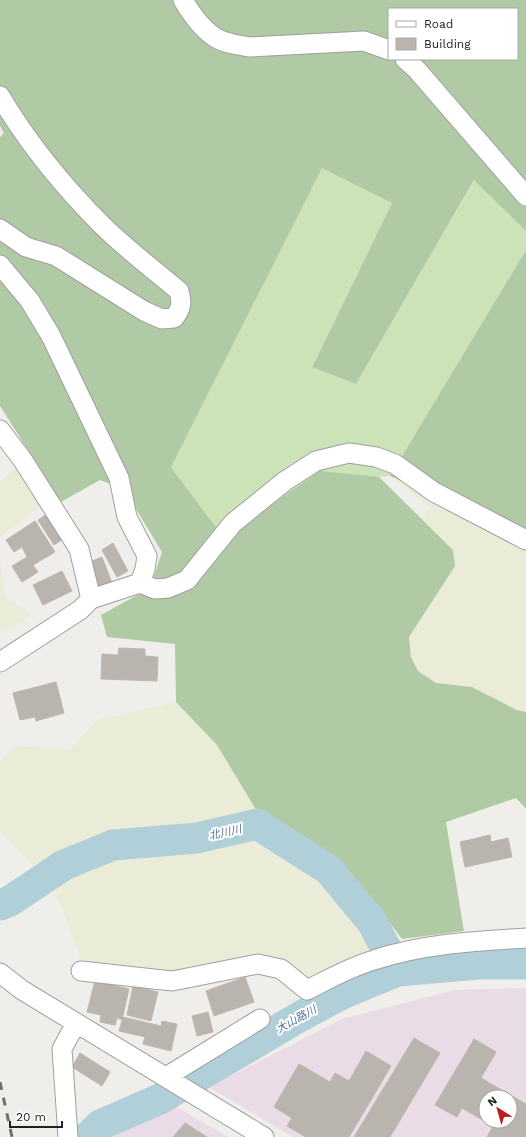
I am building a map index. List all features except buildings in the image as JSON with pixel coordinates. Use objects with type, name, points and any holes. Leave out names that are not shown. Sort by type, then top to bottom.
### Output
[{"type":"street","points":[[183,0],[194,17],[207,31],[219,40],[255,47],[364,41],[388,50]]},
{"type":"street","points":[[405,60],[417,70],[526,196]]},
{"type":"street","points":[[0,96],[17,126],[70,191],[103,226],[178,291],[182,302],[180,311],[174,318],[162,318],[144,311],[56,256],[26,247],[0,229]]},
{"type":"street","points":[[0,265],[30,301],[50,336],[119,478],[127,517],[147,556],[145,569],[140,583]]},
{"type":"street","points":[[0,430],[22,459],[79,549],[91,599]]},
{"type":"street","points":[[0,662],[80,610],[91,599],[140,583],[155,589],[168,588],[187,580],[233,523],[284,480],[316,461],[348,453],[376,457],[395,464],[434,492],[526,540]]},
{"type":"street","points":[[81,971],[172,981],[258,964],[281,969],[306,990],[351,968],[375,959],[404,952],[434,946],[526,938]]},
{"type":"street","points":[[0,973],[22,990],[264,1137]]},
{"type":"street","points":[[166,1078],[260,1019]]},
{"type":"street","points":[[68,1137],[62,1049],[76,1023]]},
{"type":"shaded area","points":[[526,988],[526,1137],[293,1137],[209,1087],[342,1019],[455,990]]},
{"type":"shaded area","points":[[177,1107],[228,1137],[108,1137]]},
{"type":"green space","points":[[0,0],[526,0],[526,231],[474,180],[356,384],[312,367],[392,203],[322,168],[171,467],[224,538],[320,471],[379,477],[453,550],[455,566],[409,637],[411,657],[418,671],[436,683],[472,687],[517,710],[526,712],[526,809],[516,798],[446,822],[464,931],[402,939],[369,896],[255,808],[217,745],[176,702],[175,644],[107,637],[101,615],[150,588],[162,552],[124,489],[100,480],[61,502],[0,406],[0,137],[4,133],[0,126]]},
{"type":"green space","points":[[322,167],[392,203],[312,366],[356,384],[475,179],[526,231],[526,250],[390,476],[379,477],[224,538],[171,467]]},
{"type":"green space","points":[[526,250],[526,535],[489,516],[390,476]]},
{"type":"green space","points":[[15,469],[40,507],[0,537],[0,481]]},
{"type":"green space","points":[[390,476],[489,516],[526,535],[526,712],[517,710],[472,687],[436,683],[418,671],[411,657],[409,637],[455,566],[453,550],[421,519],[431,508]]},
{"type":"green space","points":[[0,560],[5,596],[31,614],[11,630],[0,631]]},
{"type":"green space","points":[[176,702],[217,745],[255,808],[262,835],[326,881],[363,927],[375,953],[308,983],[273,956],[167,975],[81,960],[53,885],[0,831],[0,762],[13,746],[70,749],[97,720]]},
{"type":"waterway","name":"北川川","points":[[0,905],[10,901],[64,865],[113,845],[197,838],[257,824],[329,870],[372,922],[398,971]]},
{"type":"waterway","name":"大山路川","points":[[88,1137],[100,1125],[160,1099],[301,1016],[342,994],[398,971],[478,964],[526,964]]},
{"type":"railway","points":[[0,1082],[12,1137]]}]
